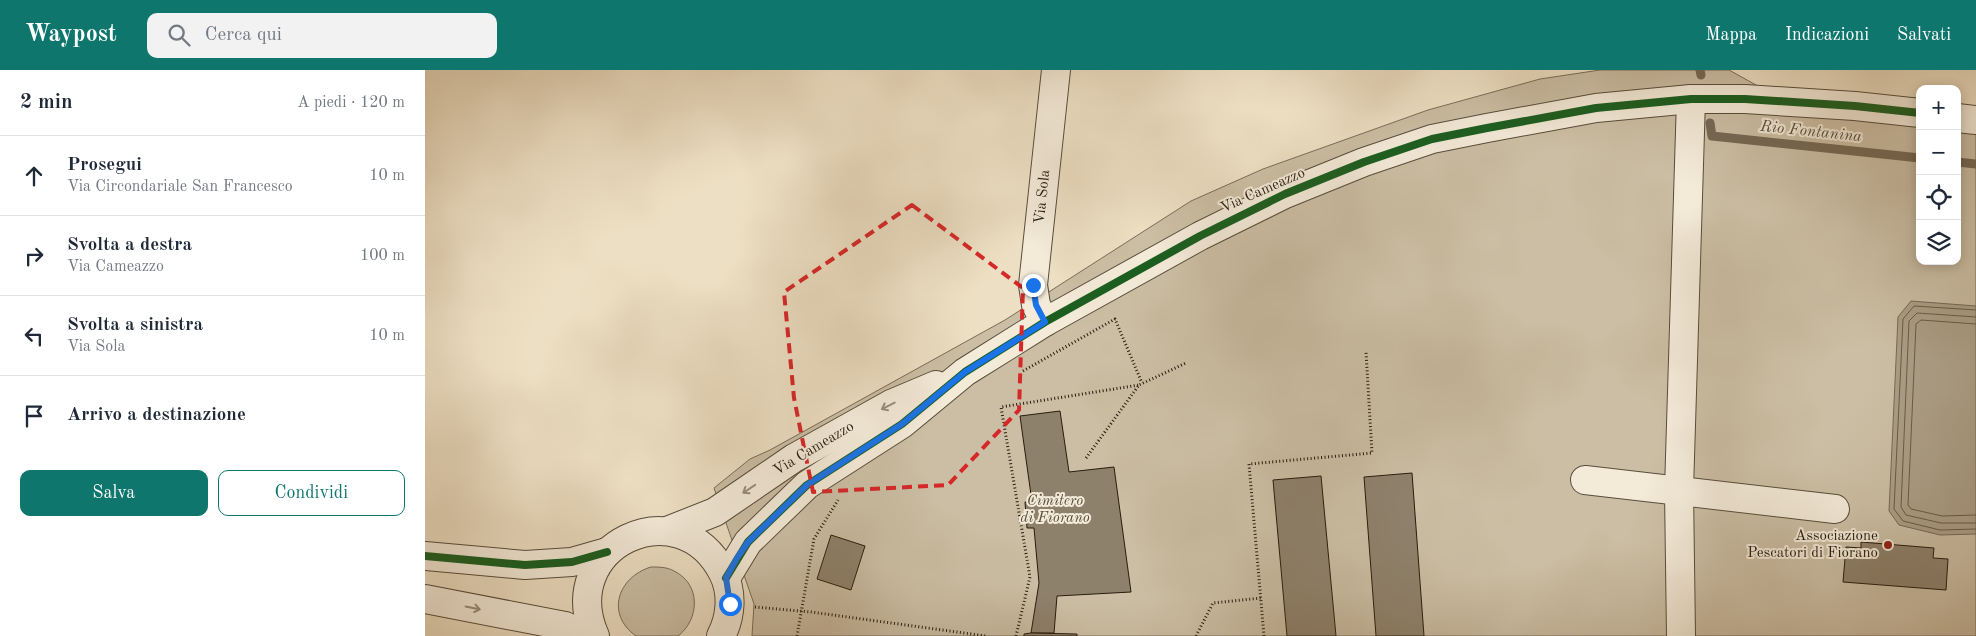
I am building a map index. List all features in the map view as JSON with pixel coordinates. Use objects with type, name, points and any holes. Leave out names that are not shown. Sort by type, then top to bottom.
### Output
[{"type":"street","name":"Via Sola","points":[[1045,322],[1036,305],[1033,285],[1057,70]]},
{"type":"street","name":"Via Cameazzo","points":[[725,617],[748,542],[807,485],[902,424],[965,372],[1045,322],[1239,216],[1285,194],[1363,162],[1432,139],[1596,108],[1691,99],[1745,99],[1846,105],[1916,114]]},
{"type":"street","points":[[1681,636],[1679,490],[1691,99]]},
{"type":"street","points":[[1961,118],[1976,120]]},
{"type":"street","name":"Via Cameazzo","points":[[667,531],[715,512],[794,458],[891,404],[965,372]]},
{"type":"street","points":[[1585,480],[1835,509]]},
{"type":"street","points":[[595,636],[590,625],[587,610],[587,594],[594,571],[607,552],[620,542],[634,535],[650,531],[667,531],[682,535],[697,542],[709,552],[719,564],[725,617]]},
{"type":"street","points":[[425,556],[525,565],[572,562],[607,552]]},
{"type":"street","points":[[425,599],[565,626],[589,636]]},
{"type":"path","points":[[1020,373],[1115,319],[1140,384]]},
{"type":"path","points":[[1264,636],[1249,464],[1372,453],[1366,352]]},
{"type":"path","points":[[1016,636],[1030,577],[1001,407],[1140,384],[1186,363]]},
{"type":"path","points":[[1086,458],[1140,384]]},
{"type":"path","points":[[797,636],[813,539],[836,502],[843,496]]},
{"type":"path","points":[[1196,636],[1213,603],[1261,598]]},
{"type":"path","points":[[725,617],[801,612],[985,636]]},
{"type":"highlighted area","points":[[912,205],[1023,288],[1019,410],[948,485],[813,492],[794,398],[784,292]]},
{"type":"green space","name":"Cimitero di Fiorano","points":[[1600,70],[1729,70],[1783,100],[1916,110],[1916,265],[1961,265],[1961,114],[1976,116],[1976,636],[752,636],[754,604],[714,488],[750,459],[770,450],[1005,320],[1191,201],[1263,169],[1428,110],[1540,79]]},
{"type":"green space","points":[[651,567],[666,568],[674,571],[683,577],[693,593],[694,611],[685,629],[678,636],[636,636],[626,627],[621,617],[618,607],[619,597],[624,587],[630,579]]},
{"type":"water","points":[[1911,301],[1976,306],[1976,534],[1940,535],[1899,525],[1889,511],[1898,317]]},
{"type":"building","points":[[1060,411],[1069,472],[1114,467],[1131,592],[1057,596],[1054,633],[1031,633],[1039,583],[1034,528],[1027,528],[1025,502],[1032,502],[1020,416]]},
{"type":"building","points":[[1412,473],[1424,636],[1376,636],[1364,477]]},
{"type":"building","points":[[1321,476],[1336,636],[1287,636],[1273,480]]},
{"type":"building","points":[[831,535],[865,546],[851,590],[817,579]]},
{"type":"building","name":"Associazione Pescatori di Fiorano","points":[[1861,542],[1934,548],[1933,558],[1948,559],[1946,590],[1843,582],[1846,547],[1861,548]]},
{"type":"building","points":[[1024,634],[1077,634],[1077,636],[1024,636]]},
{"type":"waterway","name":"Rio Fontanina","points":[[1700,70],[1701,75]]},
{"type":"waterway","name":"Rio Fontanina","points":[[1710,123],[1712,136],[1916,158]]},
{"type":"waterway","name":"Rio Fontanina","points":[[1961,162],[1976,164]]},
{"type":"cycle path","points":[[726,578],[748,542],[807,485],[902,424],[965,372],[1045,322],[1200,236],[1285,194],[1364,162],[1432,139],[1487,128],[1596,108],[1691,99],[1745,99],[1855,106],[1916,113]]},
{"type":"cycle path","points":[[425,556],[525,565],[572,562],[607,552]]},
{"type":"place","name":"Associazione Pescatori di Fiorano","points":[[1888,545]]},
{"type":"route","points":[[730,604],[726,578],[737,558],[748,542],[807,485],[902,424],[965,372],[1045,322],[1036,305],[1033,285]]}]
